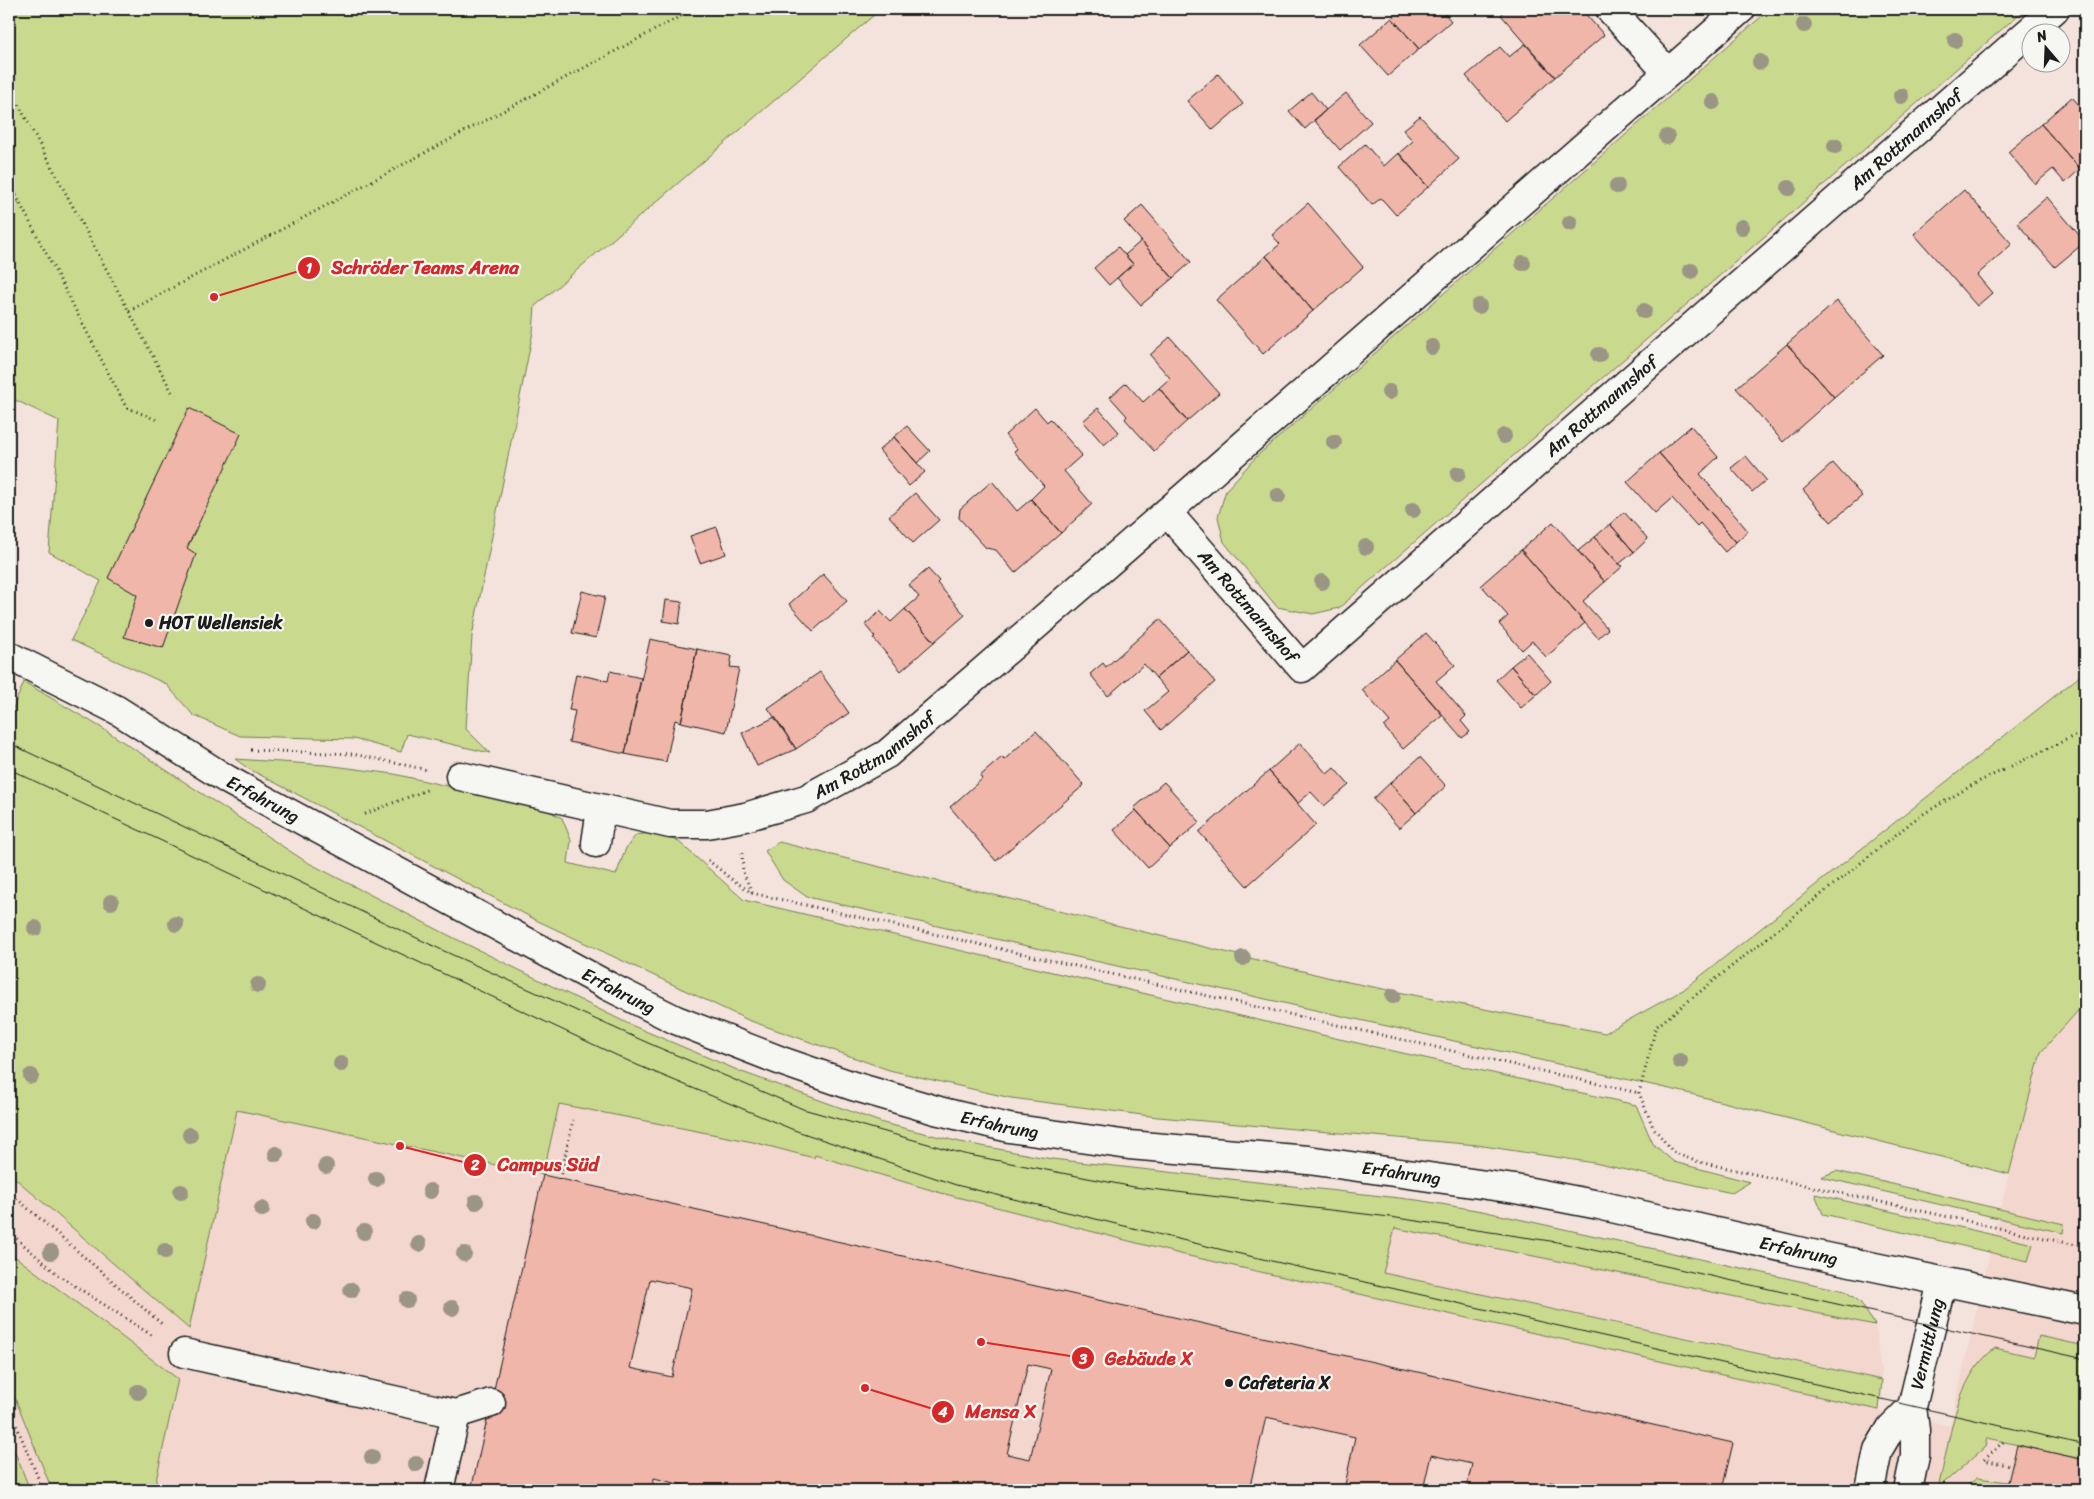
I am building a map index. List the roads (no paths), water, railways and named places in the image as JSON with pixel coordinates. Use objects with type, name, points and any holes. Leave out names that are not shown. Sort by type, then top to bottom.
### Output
[{"type":"street","points":[[1610,9],[1668,72]]},
{"type":"street","name":"Am Rottmannshof","points":[[460,776],[670,824],[707,824],[745,817],[806,799],[887,754],[1167,512],[1741,9]]},
{"type":"street","name":"Am Rottmannshof","points":[[1167,512],[1302,668],[2055,9]]},
{"type":"street","name":"Erfahrung","points":[[9,656],[117,710],[228,780],[452,900],[565,964],[676,1020],[853,1086],[938,1111],[1009,1128],[1129,1145],[1308,1160],[1515,1189],[1599,1205],[1942,1282],[2085,1311]]},
{"type":"street","points":[[596,843],[601,809]]},
{"type":"street","name":"Vermittlung","points":[[1908,1490],[1915,1456],[1915,1430],[1912,1407],[1942,1282]]},
{"type":"street","points":[[184,1353],[456,1414],[491,1403]]},
{"type":"street","name":"Vermittlung","points":[[1870,1490],[1878,1450],[1891,1428],[1912,1407]]},
{"type":"street","points":[[439,1490],[456,1414]]},
{"type":"tram line","points":[[9,743],[444,951],[648,1043],[803,1109],[964,1154],[1134,1187],[1390,1217],[1557,1242],[2085,1359]]},
{"type":"tram line","points":[[9,769],[637,1065],[794,1130],[956,1185],[1223,1250],[2085,1445]]},
{"type":"place","name":"Schröder Teams Arena","points":[[214,297]]},
{"type":"place","name":"HOT Wellensiek","points":[[149,623]]},
{"type":"place","name":"Campus Süd","points":[[400,1146]]},
{"type":"place","name":"Gebäude X","points":[[981,1342]]},
{"type":"place","name":"Cafeteria X","points":[[1229,1383]]},
{"type":"place","name":"Mensa X","points":[[865,1388]]}]
